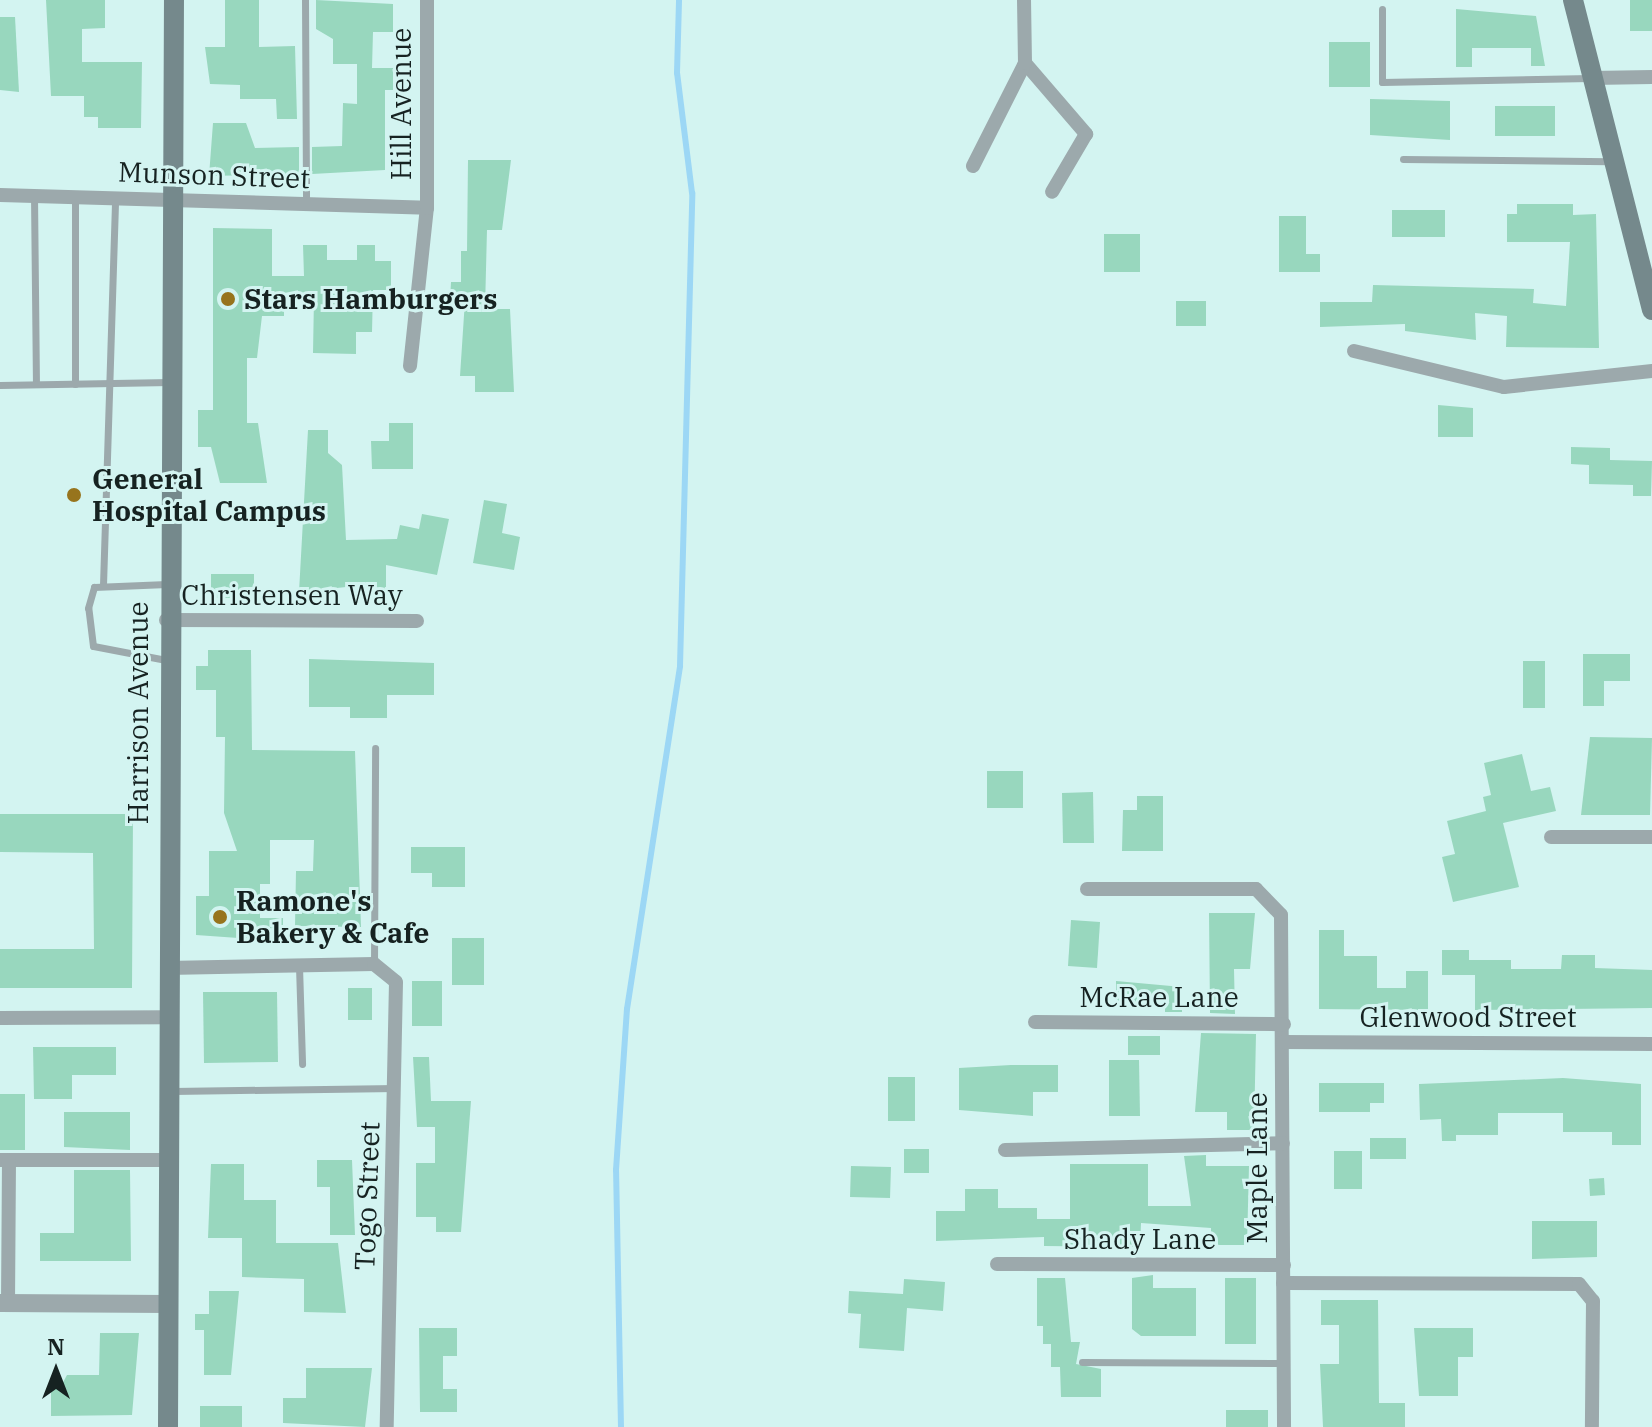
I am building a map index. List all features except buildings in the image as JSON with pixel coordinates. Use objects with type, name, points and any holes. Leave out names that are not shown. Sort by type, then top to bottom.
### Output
[{"type":"main road","name":"Harrison Avenue","points":[[168,1427],[166,620],[174,0]]},
{"type":"main road","points":[[1573,0],[1613,161],[1646,258],[1652,310]]},
{"type":"street","name":"Hill Avenue","points":[[410,366],[427,208],[427,0]]},
{"type":"street","points":[[973,166],[1025,63],[1024,0]]},
{"type":"street","points":[[1025,63],[1086,134],[1052,192]]},
{"type":"street","points":[[1592,78],[1652,77]]},
{"type":"street","name":"Munson Street","points":[[0,195],[427,208]]},
{"type":"street","points":[[1354,351],[1504,387],[1652,371]]},
{"type":"street","name":"Christensen Way","points":[[166,620],[417,621]]},
{"type":"street","points":[[1551,837],[1652,837]]},
{"type":"street","name":"Maple Lane","points":[[1087,889],[1256,889],[1278,910],[1284,1024],[1284,1427]]},
{"type":"street","points":[[167,968],[380,967]]},
{"type":"street","name":"Togo Street","points":[[380,967],[396,982],[387,1427]]},
{"type":"street","points":[[0,1018],[166,1017]]},
{"type":"street","name":"McRae Lane","points":[[1035,1022],[1284,1024]]},
{"type":"street","name":"Glenwood Street","points":[[1283,1042],[1652,1044]]},
{"type":"street","points":[[1005,1150],[1283,1143]]},
{"type":"street","points":[[167,1160],[4,1160],[4,1303],[168,1304]]},
{"type":"street","name":"Shady Lane","points":[[997,1264],[1284,1265]]},
{"type":"street","points":[[1283,1283],[1579,1284],[1593,1301],[1592,1427]]},
{"type":"lane","points":[[305,0],[306,205]]},
{"type":"lane","points":[[1382,9],[1382,82],[1592,78]]},
{"type":"lane","points":[[1403,159],[1613,161]]},
{"type":"lane","points":[[34,195],[36,384]]},
{"type":"lane","points":[[75,196],[75,384]]},
{"type":"lane","points":[[103,585],[115,197]]},
{"type":"lane","points":[[0,385],[170,382]]},
{"type":"lane","points":[[166,660],[93,646],[89,597],[103,585],[167,584]]},
{"type":"lane","points":[[375,748],[380,967]]},
{"type":"lane","points":[[299,966],[302,1064]]},
{"type":"lane","points":[[167,1091],[396,1088]]},
{"type":"lane","points":[[1082,1362],[1283,1363]]},
{"type":"waterway","points":[[621,1427],[616,1170],[627,1009],[680,666],[692,193],[677,73],[679,0]]},
{"type":"place","name":"Stars Hamburgers","points":[[228,299]]},
{"type":"place","name":"General Hospital Campus","points":[[74,495]]},
{"type":"place","name":"Ramone's Bakery & Cafe","points":[[220,917]]}]
